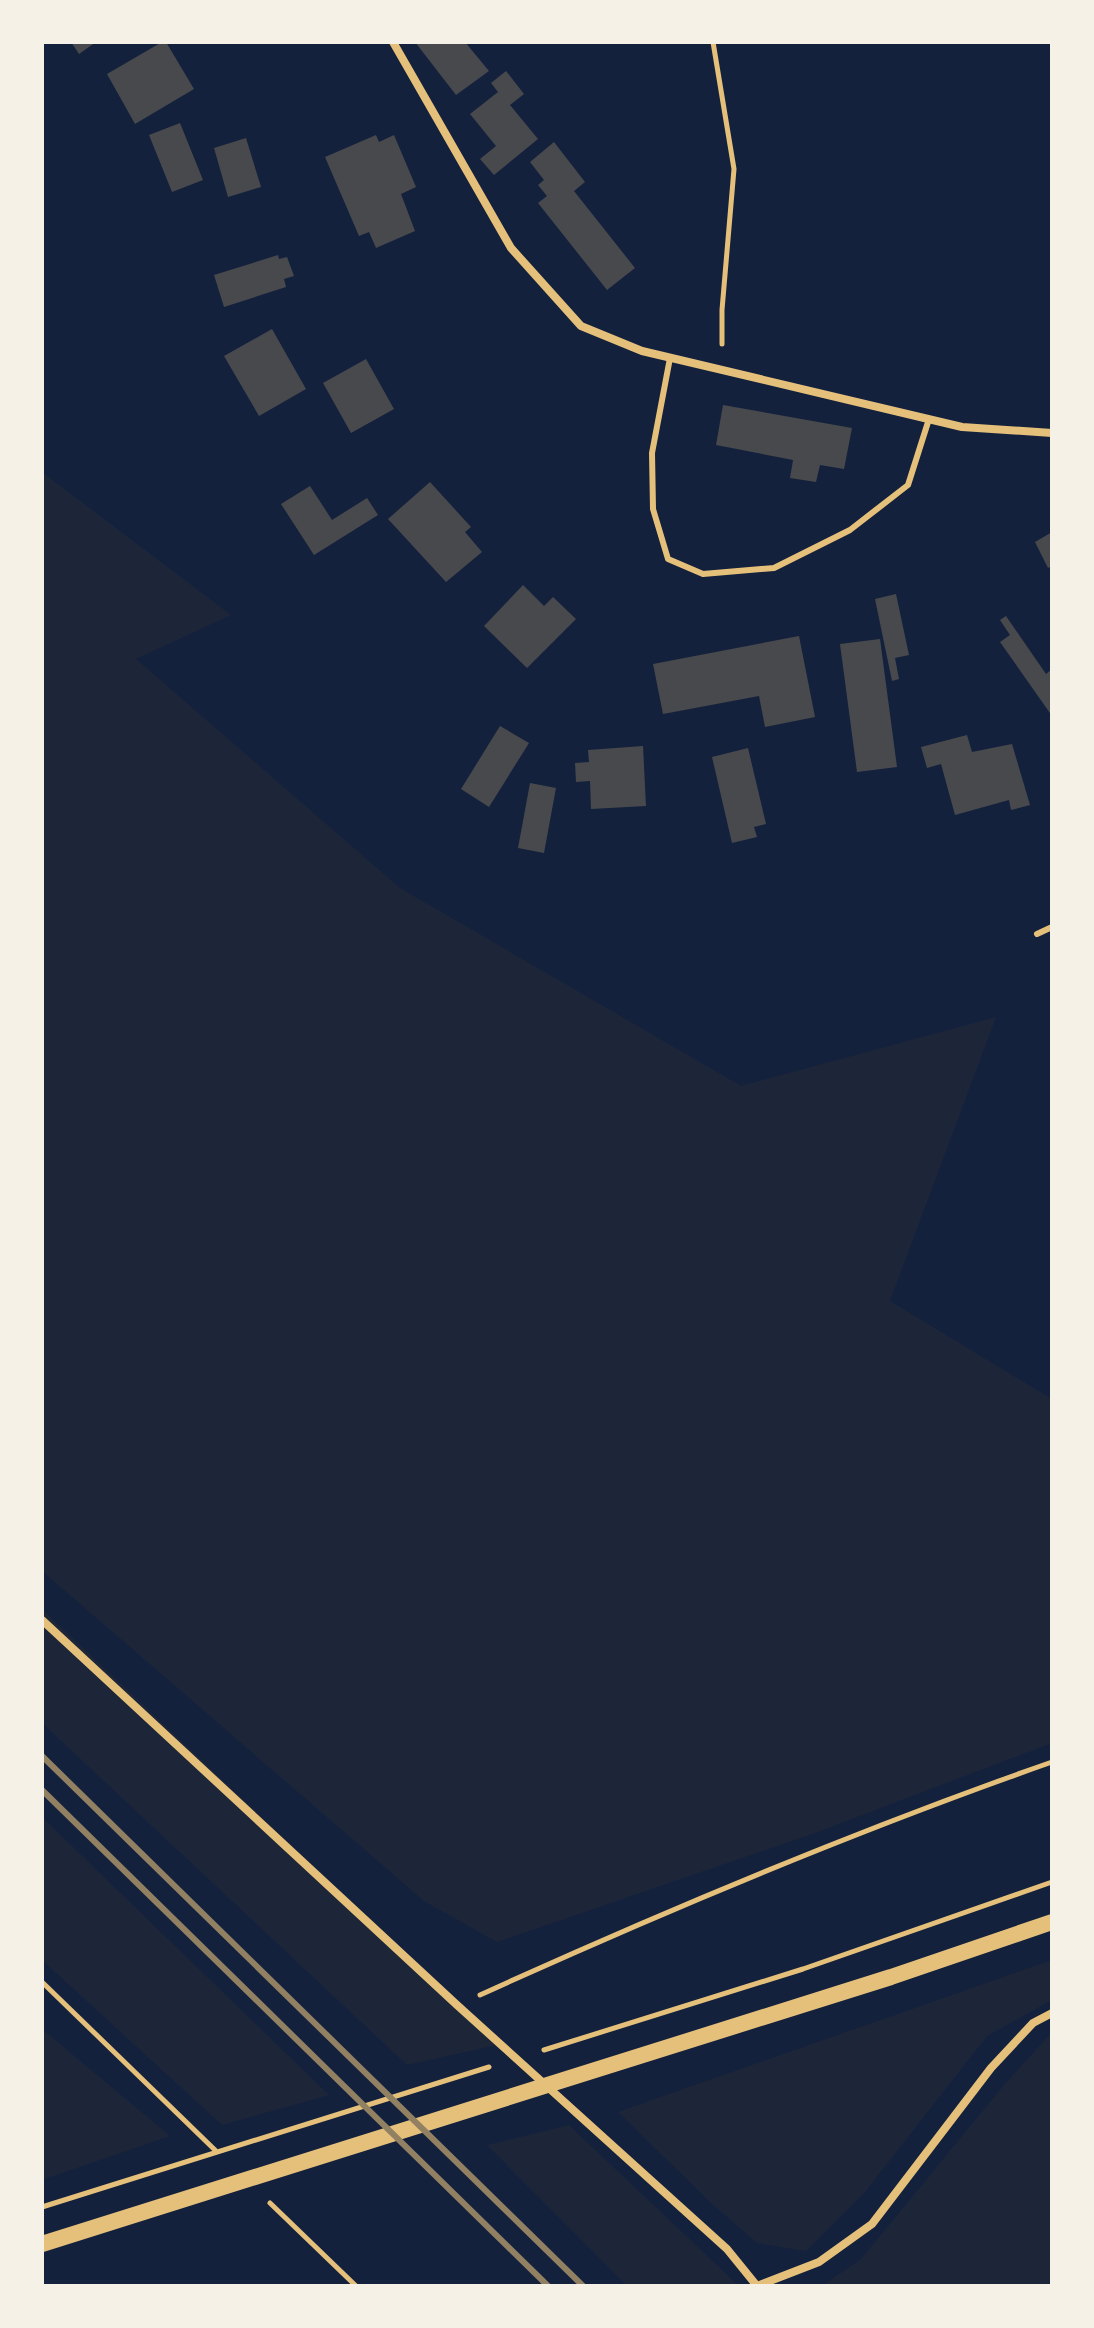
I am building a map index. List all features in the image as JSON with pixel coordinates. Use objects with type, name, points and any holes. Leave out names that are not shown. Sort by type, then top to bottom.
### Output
[{"type":"main road","points":[[42,2244],[877,1982],[1052,1922]]},
{"type":"street","points":[[393,42],[511,248],[581,326],[642,351],[962,427],[1052,433]]},
{"type":"street","points":[[42,1620],[457,2005],[727,2249],[757,2286],[819,2262],[872,2224],[991,2068],[1033,2023],[1052,2013]]},
{"type":"lane","points":[[670,358],[652,453],[653,509],[668,559],[703,574],[774,568],[850,530],[908,485],[929,419]]},
{"type":"lane","points":[[1037,934],[1052,927]]},
{"type":"path","points":[[713,42],[734,169],[722,310],[723,369]]},
{"type":"path","points":[[457,2005],[586,1946],[1052,1762]]},
{"type":"path","points":[[531,2054],[923,1929],[1052,1882]]},
{"type":"path","points":[[42,1982],[221,2156]]},
{"type":"path","points":[[42,2207],[503,2063]]},
{"type":"path","points":[[266,2199],[356,2286]]},
{"type":"shaded area","points":[[42,472],[231,615],[136,659],[400,888],[741,1086],[996,1017],[890,1301],[1052,1399],[1052,1743],[812,1834],[497,1942],[424,1901],[42,1571]]},
{"type":"shaded area","points":[[42,1609],[501,2044],[407,2065],[42,1723]]},
{"type":"shaded area","points":[[42,1817],[329,2095],[222,2125],[42,1960]]},
{"type":"shaded area","points":[[1052,1960],[1052,2000],[987,2036],[865,2192],[806,2251],[757,2243],[711,2203],[618,2112]]},
{"type":"shaded area","points":[[42,2029],[170,2136],[42,2180]]},
{"type":"shaded area","points":[[1052,2032],[1052,2286],[822,2286],[861,2259],[1004,2085]]},
{"type":"shaded area","points":[[569,2125],[739,2286],[627,2286],[487,2145]]},
{"type":"building","points":[[71,42],[96,42],[79,54]]},
{"type":"building","points":[[166,42],[194,89],[135,124],[107,74]]},
{"type":"building","points":[[415,42],[465,42],[489,71],[456,95]]},
{"type":"building","points":[[506,71],[524,94],[510,105],[538,139],[494,175],[480,159],[496,146],[470,114],[498,92],[491,83]]},
{"type":"building","points":[[180,123],[203,180],[172,192],[149,135]]},
{"type":"building","points":[[376,135],[379,142],[394,135],[416,187],[401,194],[415,231],[376,248],[369,232],[359,236],[325,157]]},
{"type":"building","points":[[246,138],[261,187],[228,197],[214,148]]},
{"type":"building","points":[[554,142],[585,182],[574,191],[635,268],[607,290],[538,203],[547,196],[538,185],[544,180],[530,162]]},
{"type":"building","points":[[278,255],[279,259],[287,257],[294,276],[284,279],[286,287],[224,307],[214,275]]},
{"type":"building","points":[[272,329],[306,389],[259,416],[224,356]]},
{"type":"building","points":[[366,359],[394,409],[351,433],[323,383]]},
{"type":"building","points":[[723,405],[852,428],[844,469],[820,465],[816,482],[790,478],[793,460],[716,445]]},
{"type":"building","points":[[430,482],[471,527],[465,532],[482,552],[446,582],[388,519]]},
{"type":"building","points":[[310,486],[332,520],[367,498],[378,515],[314,555],[281,504]]},
{"type":"building","points":[[1052,532],[1052,566],[1048,568],[1035,542]]},
{"type":"building","points":[[523,585],[544,606],[553,597],[576,619],[527,668],[484,626]]},
{"type":"building","points":[[896,594],[909,655],[895,658],[899,679],[892,681],[875,599]]},
{"type":"building","points":[[1006,616],[1046,674],[1052,669],[1052,716],[1000,642],[1010,635],[1000,620]]},
{"type":"building","points":[[799,636],[815,717],[765,727],[759,696],[663,714],[653,664]]},
{"type":"building","points":[[880,639],[897,767],[857,772],[840,644]]},
{"type":"building","points":[[500,726],[529,743],[489,807],[461,789]]},
{"type":"building","points":[[967,735],[972,752],[1012,744],[1030,805],[1011,810],[1009,800],[955,815],[941,764],[927,768],[921,747]]},
{"type":"building","points":[[643,746],[646,806],[591,809],[590,781],[576,782],[575,763],[589,762],[588,750]]},
{"type":"building","points":[[748,748],[766,824],[754,827],[757,837],[732,843],[712,757]]},
{"type":"building","points":[[530,783],[556,788],[544,853],[518,848]]},
{"type":"railway","points":[[42,1756],[583,2286]]},
{"type":"railway","points":[[42,1790],[548,2286]]}]
